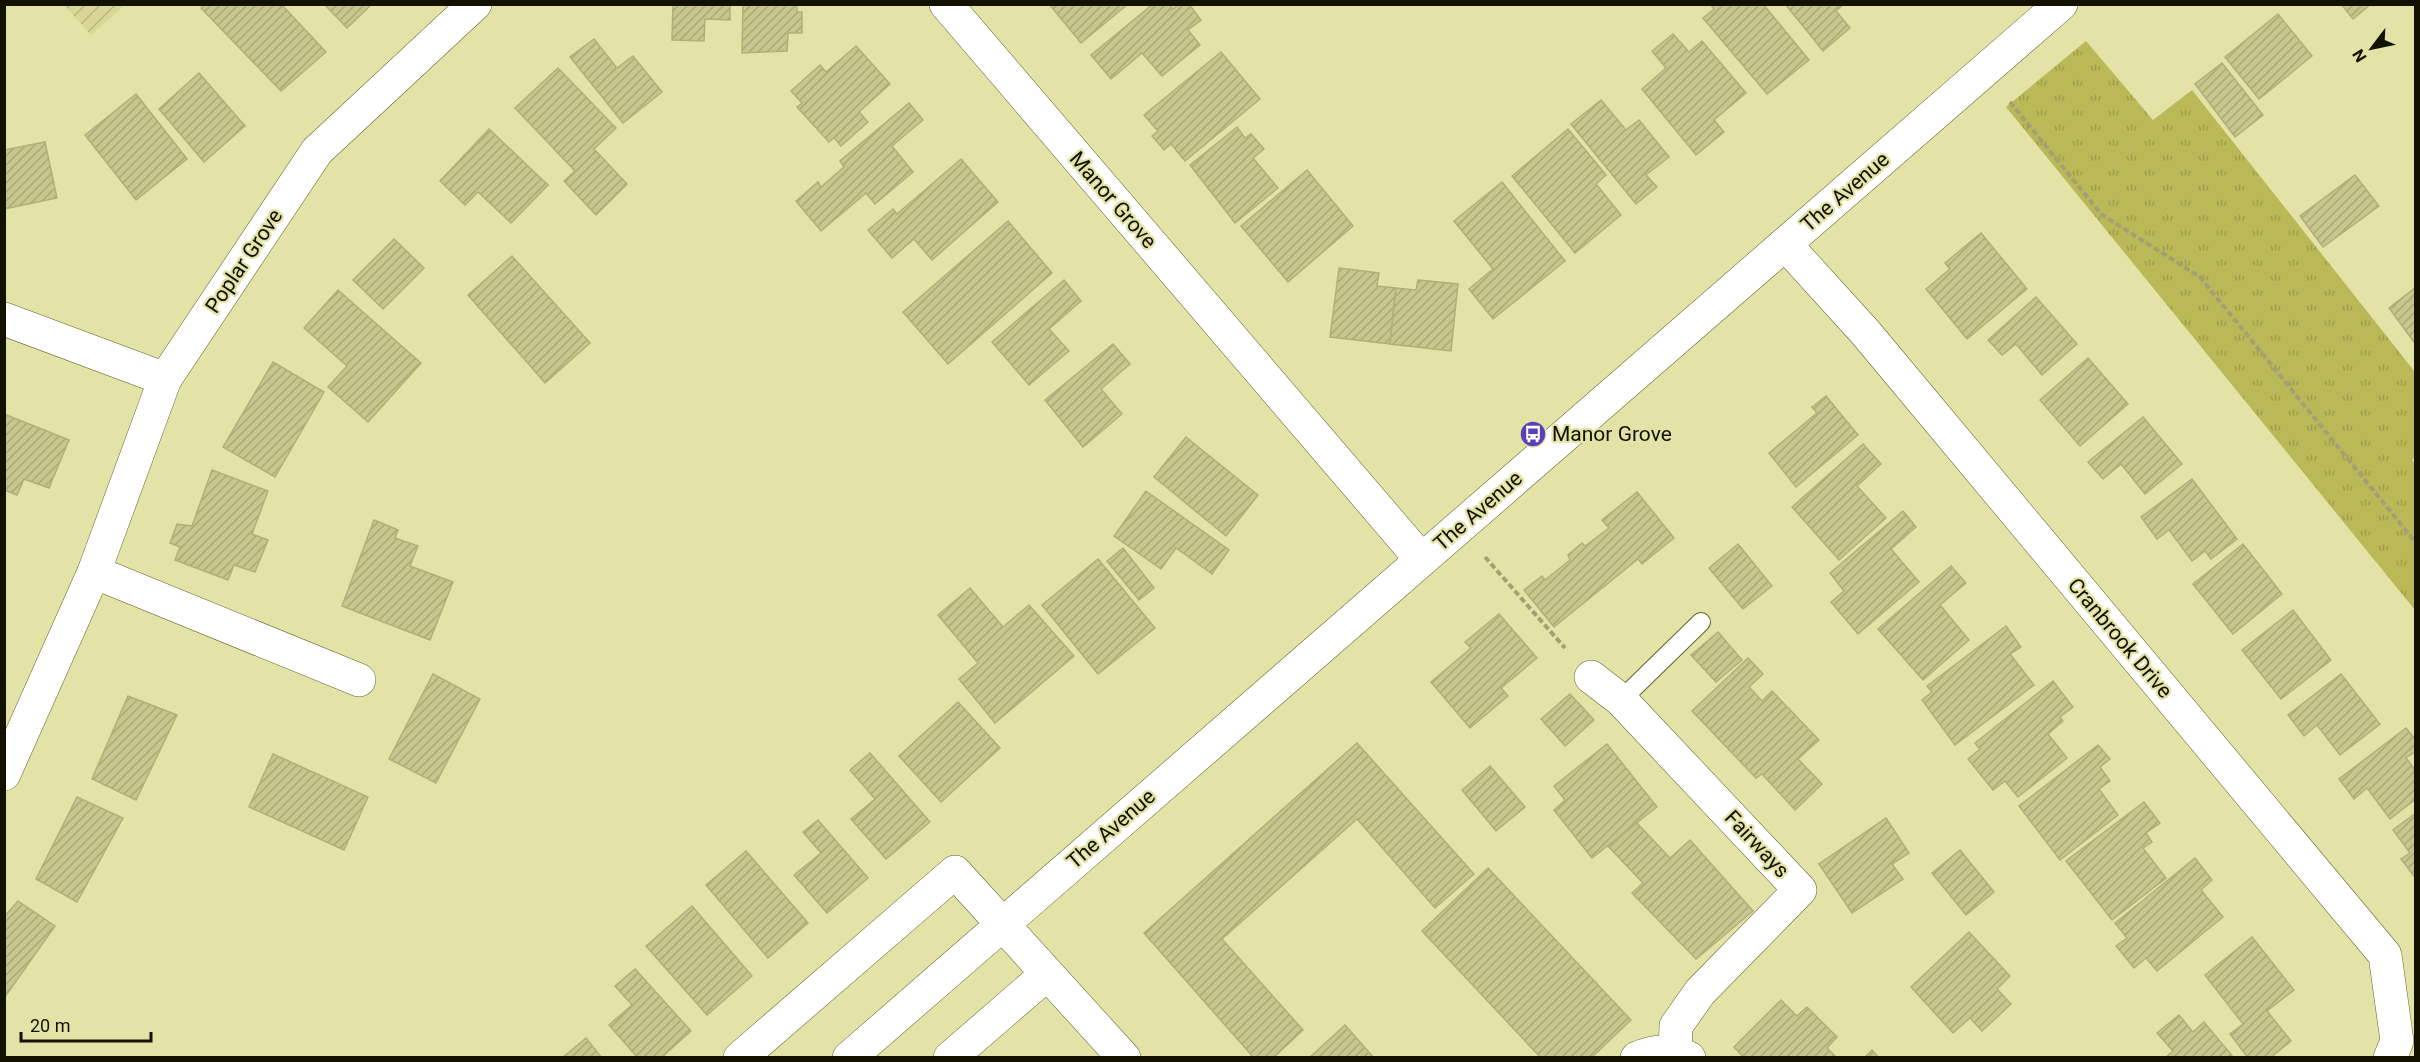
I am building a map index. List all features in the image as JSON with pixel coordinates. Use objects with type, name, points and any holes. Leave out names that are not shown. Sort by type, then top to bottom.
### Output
[{"type":"street","name":"Poplar Grove","points":[[4,774],[94,572],[165,379],[317,151],[475,4]]},
{"type":"street","name":"Manor Grove","points":[[946,4],[1421,559]]},
{"type":"street","name":"The Avenue","points":[[849,1058],[2061,4]]},
{"type":"street","name":"Cranbrook Drive","points":[[1785,244],[1864,332],[2385,955],[2397,1041],[2390,1058]]},
{"type":"street","points":[[4,319],[165,379]]},
{"type":"street","points":[[94,572],[359,680]]},
{"type":"street","name":"Fairways","points":[[1591,677],[1621,700],[1800,890],[1700,992],[1676,1026],[1682,1054]]},
{"type":"street","points":[[740,1058],[956,872],[1124,1058]]},
{"type":"street","points":[[950,1058],[1047,974]]},
{"type":"street","points":[[1637,1058],[1650,1052],[1682,1054]]},
{"type":"lane","points":[[1621,700],[1701,622]]},
{"type":"path","points":[[1985,71],[2101,214],[2200,277],[2415,543]]},
{"type":"path","points":[[1459,527],[1591,677]]},
{"type":"shaded area","points":[[64,5],[125,5],[91,35]]},
{"type":"green space","points":[[2086,41],[2153,120],[2192,90],[2415,372],[2416,457],[2412,460],[2416,465],[2415,610],[2006,107]]},
{"type":"building","points":[[205,4],[281,4],[326,52],[281,91],[201,8]]},
{"type":"building","points":[[324,4],[372,4],[347,28]]},
{"type":"building","points":[[673,4],[730,4],[730,20],[705,19],[704,41],[672,40]]},
{"type":"building","points":[[743,4],[797,4],[797,12],[802,12],[802,33],[788,33],[787,51],[742,53]]},
{"type":"building","points":[[1049,4],[1128,4],[1081,43]]},
{"type":"building","points":[[1153,4],[1169,4],[1173,9],[1179,4],[1189,4],[1201,20],[1188,30],[1200,45],[1162,76],[1142,53],[1111,79],[1091,55]]},
{"type":"building","points":[[1710,4],[1763,4],[1809,60],[1767,94],[1703,18],[1714,9]]},
{"type":"building","points":[[1785,4],[1844,4],[1836,11],[1850,28],[1823,51]]},
{"type":"building","points":[[2341,4],[2371,4],[2353,19]]},
{"type":"building","points":[[2278,14],[2312,56],[2259,99],[2225,57]]},
{"type":"building","points":[[1673,34],[1689,52],[1702,41],[1746,93],[1714,120],[1724,132],[1696,155],[1642,89],[1666,68],[1652,51]]},
{"type":"building","points":[[594,39],[617,68],[633,56],[662,92],[623,123],[570,57]]},
{"type":"building","points":[[856,46],[890,84],[859,112],[868,122],[841,146],[834,138],[829,142],[797,107],[802,103],[791,91],[820,65],[826,72]]},
{"type":"building","points":[[1221,52],[1260,99],[1185,161],[1171,144],[1164,150],[1152,136],[1158,131],[1144,115]]},
{"type":"building","points":[[2222,63],[2263,115],[2235,137],[2195,84]]},
{"type":"building","points":[[558,68],[616,128],[594,149],[627,184],[596,215],[564,181],[575,171],[515,108]]},
{"type":"building","points":[[199,73],[245,126],[204,162],[159,109]]},
{"type":"building","points":[[136,94],[187,159],[136,200],[85,135]]},
{"type":"building","points":[[1601,100],[1626,130],[1639,120],[1669,157],[1646,175],[1657,187],[1636,204],[1571,124]]},
{"type":"building","points":[[909,103],[923,120],[892,146],[913,172],[875,204],[866,193],[821,231],[796,201],[818,182],[821,187],[844,167],[840,161]]},
{"type":"building","points":[[1237,127],[1245,138],[1251,134],[1264,149],[1253,158],[1278,188],[1235,223],[1190,165]]},
{"type":"building","points":[[489,129],[548,185],[511,223],[478,192],[465,205],[440,181]]},
{"type":"building","points":[[1568,129],[1606,175],[1596,184],[1621,215],[1575,253],[1512,176]]},
{"type":"building","points":[[45,142],[57,198],[4,209],[4,150]]},
{"type":"building","points":[[961,159],[998,202],[932,260],[914,239],[892,258],[868,230],[893,209],[897,214]]},
{"type":"building","points":[[1307,170],[1353,226],[1288,282],[1241,226]]},
{"type":"building","points":[[2355,175],[2379,206],[2323,247],[2300,216]]},
{"type":"building","points":[[1502,182],[1565,261],[1493,319],[1469,289],[1493,269],[1454,221]]},
{"type":"building","points":[[1008,221],[1052,273],[948,364],[903,312]]},
{"type":"building","points":[[1981,233],[2027,289],[1967,339],[1926,289],[1950,269],[1945,263]]},
{"type":"building","points":[[394,239],[424,268],[383,309],[353,280]]},
{"type":"building","points":[[512,256],[590,343],[545,383],[468,295]]},
{"type":"building","points":[[1339,268],[1379,273],[1377,286],[1396,288],[1390,344],[1330,337]]},
{"type":"building","points":[[1064,280],[1081,301],[1049,329],[1069,351],[1029,385],[992,342]]},
{"type":"building","points":[[1418,280],[1458,284],[1451,351],[1390,344],[1396,288],[1416,290]]},
{"type":"building","points":[[2416,289],[2416,345],[2389,308]]},
{"type":"building","points":[[338,290],[421,363],[368,422],[328,387],[347,366],[304,328]]},
{"type":"building","points":[[2036,297],[2077,344],[2042,375],[2016,344],[2002,355],[1988,340]]},
{"type":"building","points":[[1113,344],[1130,364],[1101,389],[1122,414],[1083,447],[1045,400]]},
{"type":"building","points":[[2088,358],[2128,404],[2080,446],[2040,400]]},
{"type":"building","points":[[273,362],[324,392],[275,477],[223,447]]},
{"type":"building","points":[[1826,396],[1858,435],[1796,487],[1769,453],[1817,413],[1812,407]]},
{"type":"building","points":[[4,414],[69,440],[49,488],[24,479],[17,495],[4,490]]},
{"type":"building","points":[[2143,417],[2182,464],[2145,494],[2121,464],[2103,479],[2088,462]]},
{"type":"building","points":[[1186,437],[1258,495],[1226,536],[1154,477]]},
{"type":"building","points":[[1863,444],[1881,464],[1857,486],[1886,518],[1839,560],[1792,507]]},
{"type":"building","points":[[212,470],[268,491],[252,534],[268,540],[255,572],[234,565],[228,580],[175,560],[180,547],[170,543],[177,524],[192,526]]},
{"type":"building","points":[[2192,479],[2237,539],[2211,559],[2205,551],[2192,561],[2169,530],[2157,539],[2141,517]]},
{"type":"building","points":[[1146,491],[1229,550],[1212,574],[1176,548],[1161,569],[1114,536]]},
{"type":"building","points":[[1637,492],[1674,538],[1642,564],[1638,559],[1554,627],[1524,590],[1542,576],[1545,580],[1570,560],[1568,555],[1582,543],[1585,546],[1609,528],[1602,520]]},
{"type":"building","points":[[1903,511],[1916,527],[1891,549],[1919,582],[1858,634],[1831,602],[1844,591],[1830,573]]},
{"type":"building","points":[[374,520],[398,530],[395,538],[418,546],[410,566],[453,582],[430,640],[342,606]]},
{"type":"building","points":[[1738,544],[1772,586],[1743,609],[1709,568]]},
{"type":"building","points":[[2243,544],[2282,594],[2233,634],[2193,584]]},
{"type":"building","points":[[1123,548],[1154,588],[1139,600],[1107,561]]},
{"type":"building","points":[[1098,559],[1155,628],[1098,674],[1042,605]]},
{"type":"building","points":[[1951,566],[1966,583],[1940,605],[1969,640],[1923,680],[1878,629]]},
{"type":"building","points":[[970,588],[1003,627],[1029,605],[1074,656],[995,723],[959,679],[978,663],[938,615]]},
{"type":"building","points":[[2293,610],[2331,660],[2281,699],[2242,650]]},
{"type":"building","points":[[1499,614],[1537,658],[1501,688],[1508,696],[1470,728],[1431,682],[1471,648],[1465,642]]},
{"type":"building","points":[[2006,626],[2021,647],[2010,654],[2034,685],[1955,745],[1922,700],[1932,692],[1927,686]]},
{"type":"building","points":[[1718,632],[1742,660],[1716,682],[1691,655]]},
{"type":"building","points":[[1748,658],[1763,674],[1749,687],[1762,701],[1772,691],[1819,740],[1798,759],[1822,784],[1795,810],[1762,774],[1756,778],[1692,711]]},
{"type":"building","points":[[433,674],[480,699],[436,783],[389,759]]},
{"type":"building","points":[[2341,674],[2380,724],[2340,755],[2317,725],[2304,736],[2288,715]]},
{"type":"building","points":[[2053,681],[2073,707],[2060,717],[2063,721],[2048,734],[2067,758],[2018,797],[2005,781],[1993,790],[1968,759],[1980,749],[1975,743]]},
{"type":"building","points":[[1570,694],[1594,720],[1565,746],[1541,719]]},
{"type":"building","points":[[128,696],[177,715],[136,800],[92,779]]},
{"type":"building","points":[[958,702],[1000,748],[941,802],[899,756]]},
{"type":"building","points":[[2406,728],[2416,740],[2416,751],[2406,758],[2416,771],[2416,799],[2390,819],[2367,788],[2354,799],[2339,779]]},
{"type":"building","points":[[1357,743],[1474,874],[1435,908],[1357,819],[1222,939],[1303,1030],[1273,1058],[1254,1058],[1144,933]]},
{"type":"building","points":[[1607,744],[1657,807],[1592,858],[1554,810],[1565,800],[1554,786]]},
{"type":"building","points":[[2098,745],[2110,759],[2100,767],[2110,781],[2099,789],[2118,815],[2060,860],[2019,806]]},
{"type":"building","points":[[870,753],[930,822],[886,859],[851,819],[875,799],[850,770]]},
{"type":"building","points":[[273,754],[368,797],[344,850],[249,807]]},
{"type":"building","points":[[1490,766],[1525,807],[1496,831],[1462,790]]},
{"type":"building","points":[[77,797],[123,818],[77,902],[36,879]]},
{"type":"building","points":[[2144,802],[2160,823],[2146,833],[2152,842],[2143,848],[2166,878],[2112,920],[2066,861]]},
{"type":"building","points":[[2416,813],[2416,879],[2401,859],[2410,853],[2393,830]]},
{"type":"building","points":[[1886,818],[1909,853],[1892,864],[1903,879],[1852,913],[1819,864]]},
{"type":"building","points":[[818,820],[868,878],[827,913],[794,875],[821,853],[803,832]]},
{"type":"building","points":[[1637,823],[1670,858],[1690,840],[1753,911],[1696,959],[1632,893],[1643,883],[1608,846]]},
{"type":"building","points":[[1960,850],[1994,892],[1966,915],[1932,873]]},
{"type":"building","points":[[746,851],[808,923],[768,958],[706,885]]},
{"type":"building","points":[[2195,858],[2212,880],[2201,890],[2223,917],[2157,971],[2146,958],[2134,968],[2116,946],[2127,938],[2115,923]]},
{"type":"building","points":[[1488,868],[1631,1020],[1591,1058],[1541,1058],[1422,931]]},
{"type":"building","points":[[18,901],[55,926],[5,997],[4,917]]},
{"type":"building","points":[[692,906],[752,976],[707,1015],[646,946]]},
{"type":"building","points":[[1969,932],[2010,976],[1997,989],[2011,1004],[1982,1031],[1970,1018],[1953,1033],[1911,987]]},
{"type":"building","points":[[2252,937],[2294,990],[2267,1011],[2291,1041],[2270,1058],[2248,1058],[2230,1034],[2243,1024],[2205,975]]},
{"type":"building","points":[[635,969],[691,1031],[661,1058],[638,1058],[609,1025],[632,1005],[615,986]]},
{"type":"building","points":[[1781,1000],[1797,1016],[1807,1007],[1837,1037],[1827,1048],[1837,1058],[1744,1058],[1734,1047]]},
{"type":"building","points":[[2179,1015],[2193,1032],[2204,1022],[2234,1058],[2165,1058],[2173,1051],[2157,1033]]},
{"type":"building","points":[[1345,1025],[1374,1058],[1309,1058]]},
{"type":"building","points":[[586,1038],[602,1058],[562,1058]]},
{"type":"building","points":[[1872,1050],[1879,1058],[1864,1058]]},
{"type":"place","name":"Manor Grove","points":[[1533,434]]}]
